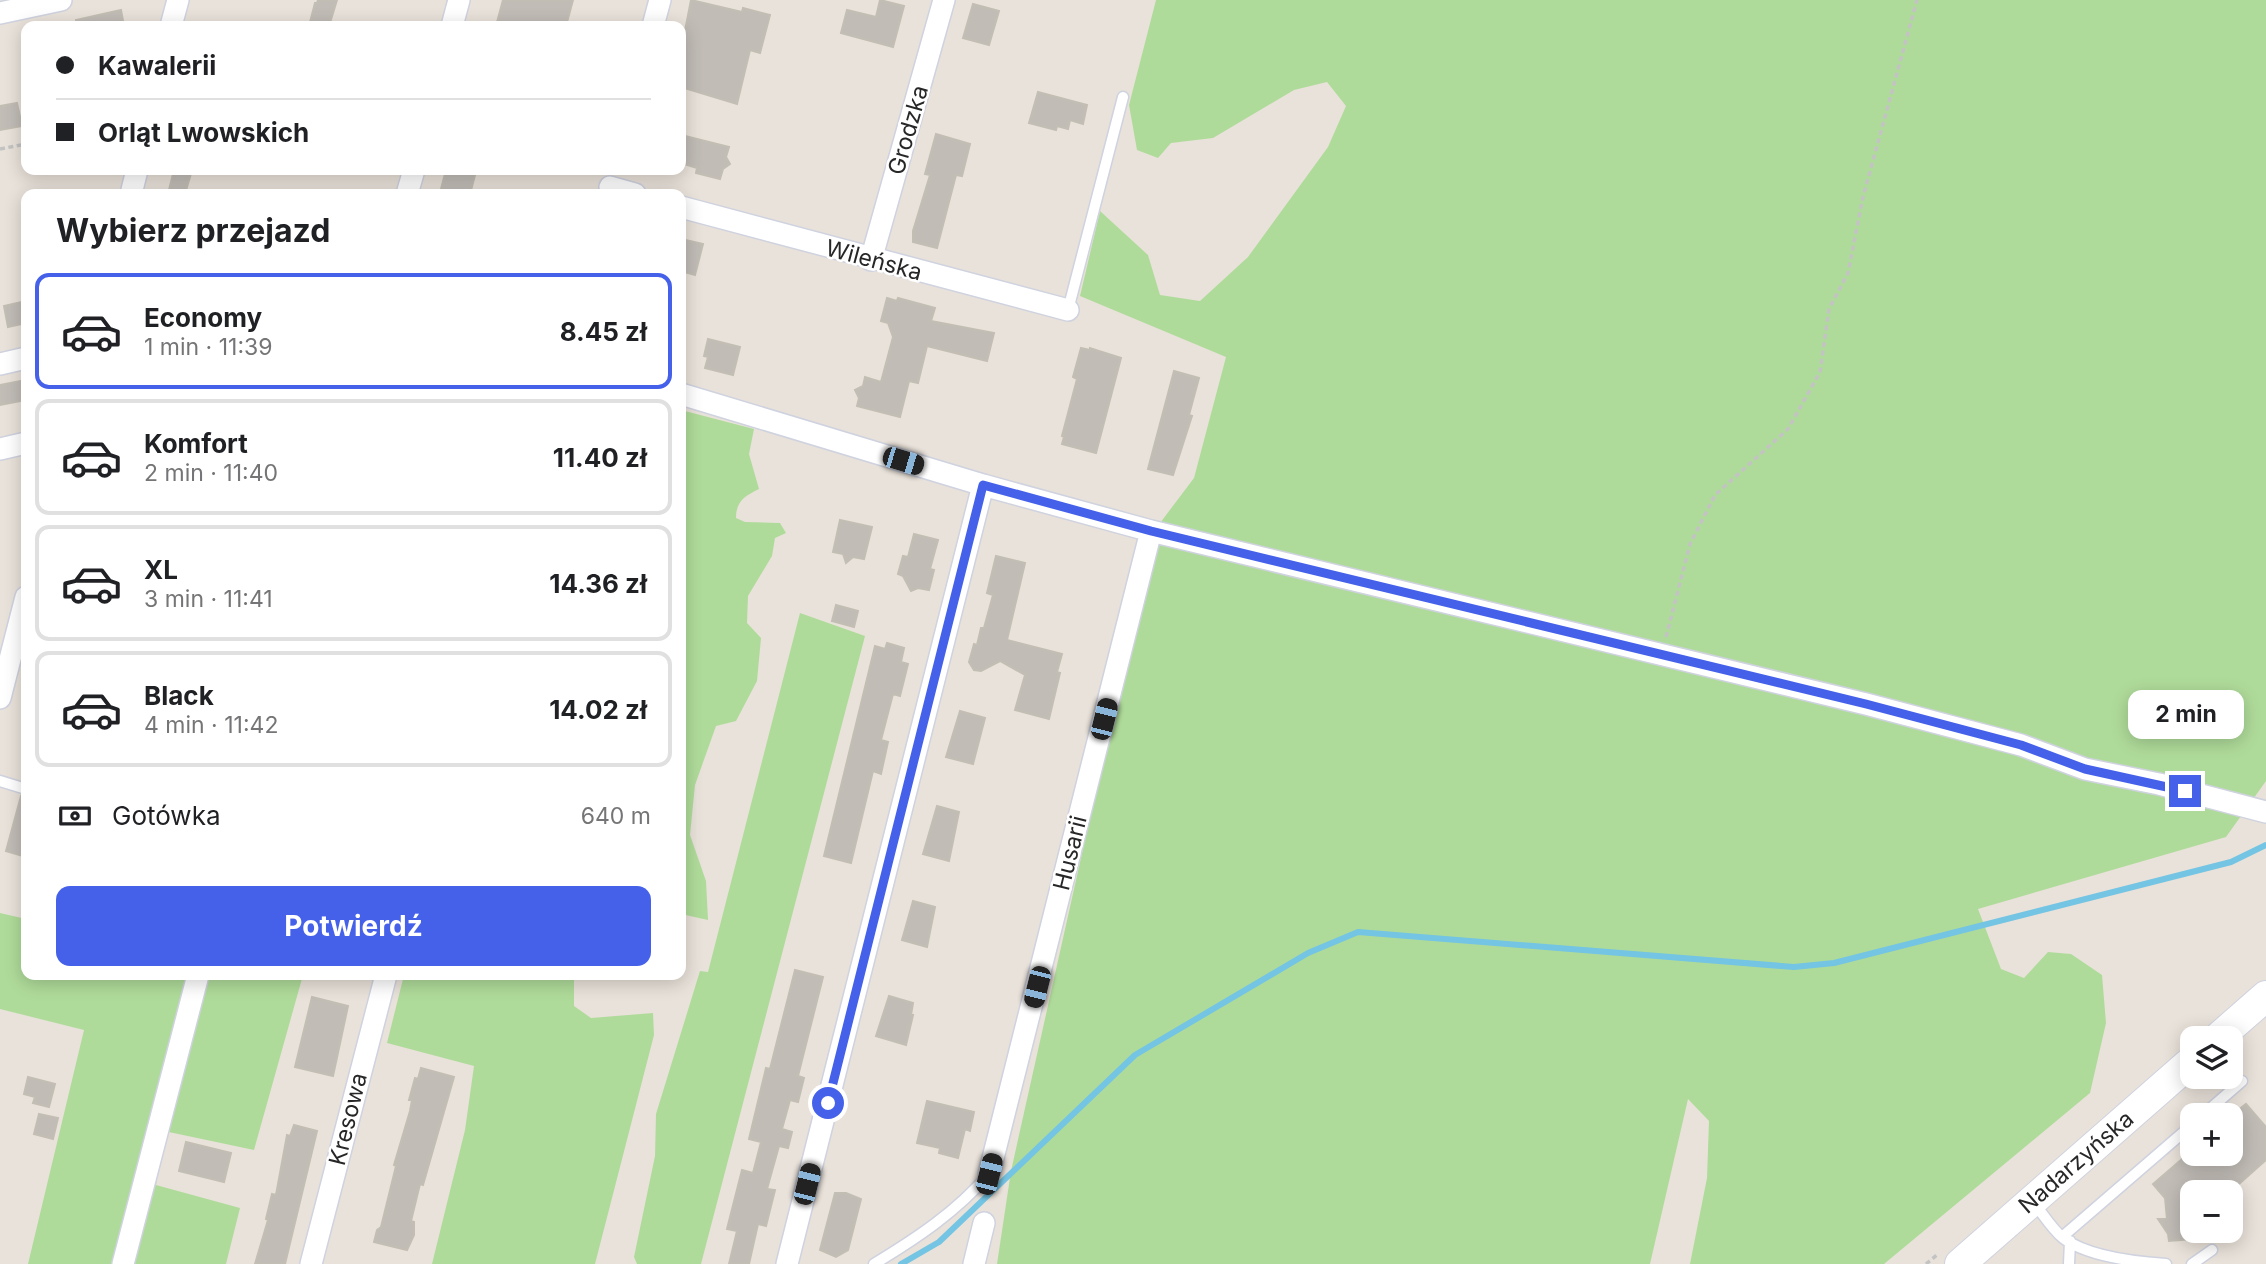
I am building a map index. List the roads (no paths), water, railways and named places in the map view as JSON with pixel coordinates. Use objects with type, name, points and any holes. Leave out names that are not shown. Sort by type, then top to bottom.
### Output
[{"type":"main road","points":[[2232,1026],[2266,996]]},
{"type":"main road","name":"Nadarzyńska","points":[[1960,1264],[2180,1071]]},
{"type":"street","points":[[0,13],[61,0]]},
{"type":"street","points":[[172,21],[178,0]]},
{"type":"street","points":[[453,21],[459,0]]},
{"type":"street","points":[[654,21],[660,0]]},
{"type":"street","name":"Grodzka","points":[[871,260],[944,0]]},
{"type":"street","name":"Wileńska","points":[[686,208],[871,260],[1068,310]]},
{"type":"street","points":[[0,363],[21,359]]},
{"type":"street","points":[[686,396],[983,485],[1151,531],[2021,745],[2085,769],[2158,784],[2266,812]]},
{"type":"street","points":[[0,449],[21,444]]},
{"type":"street","points":[[787,1264],[983,485]]},
{"type":"street","name":"Husarii","points":[[989,1174],[1151,531]]},
{"type":"street","points":[[0,698],[15,660],[21,626]]},
{"type":"street","points":[[123,1264],[197,980]]},
{"type":"street","name":"Kresowa","points":[[311,1264],[385,980]]},
{"type":"street","points":[[974,1264],[984,1223]]},
{"type":"lane","points":[[1068,310],[1123,97]]},
{"type":"lane","points":[[0,781],[21,787]]},
{"type":"lane","points":[[2217,1103],[2234,1089]]},
{"type":"lane","points":[[2066,1239],[2180,1136]]},
{"type":"lane","points":[[874,1264],[929,1230],[970,1196],[989,1174]]},
{"type":"lane","points":[[2032,1201],[2066,1239],[2119,1258],[2166,1264]]},
{"type":"lane","points":[[2066,1239],[2068,1264]]},
{"type":"lane","points":[[2192,1264],[2212,1250]]},
{"type":"waterway","points":[[901,1264],[939,1242],[1135,1055],[1308,953],[1358,932],[1794,967],[1834,963],[2231,862],[2266,845]]}]
